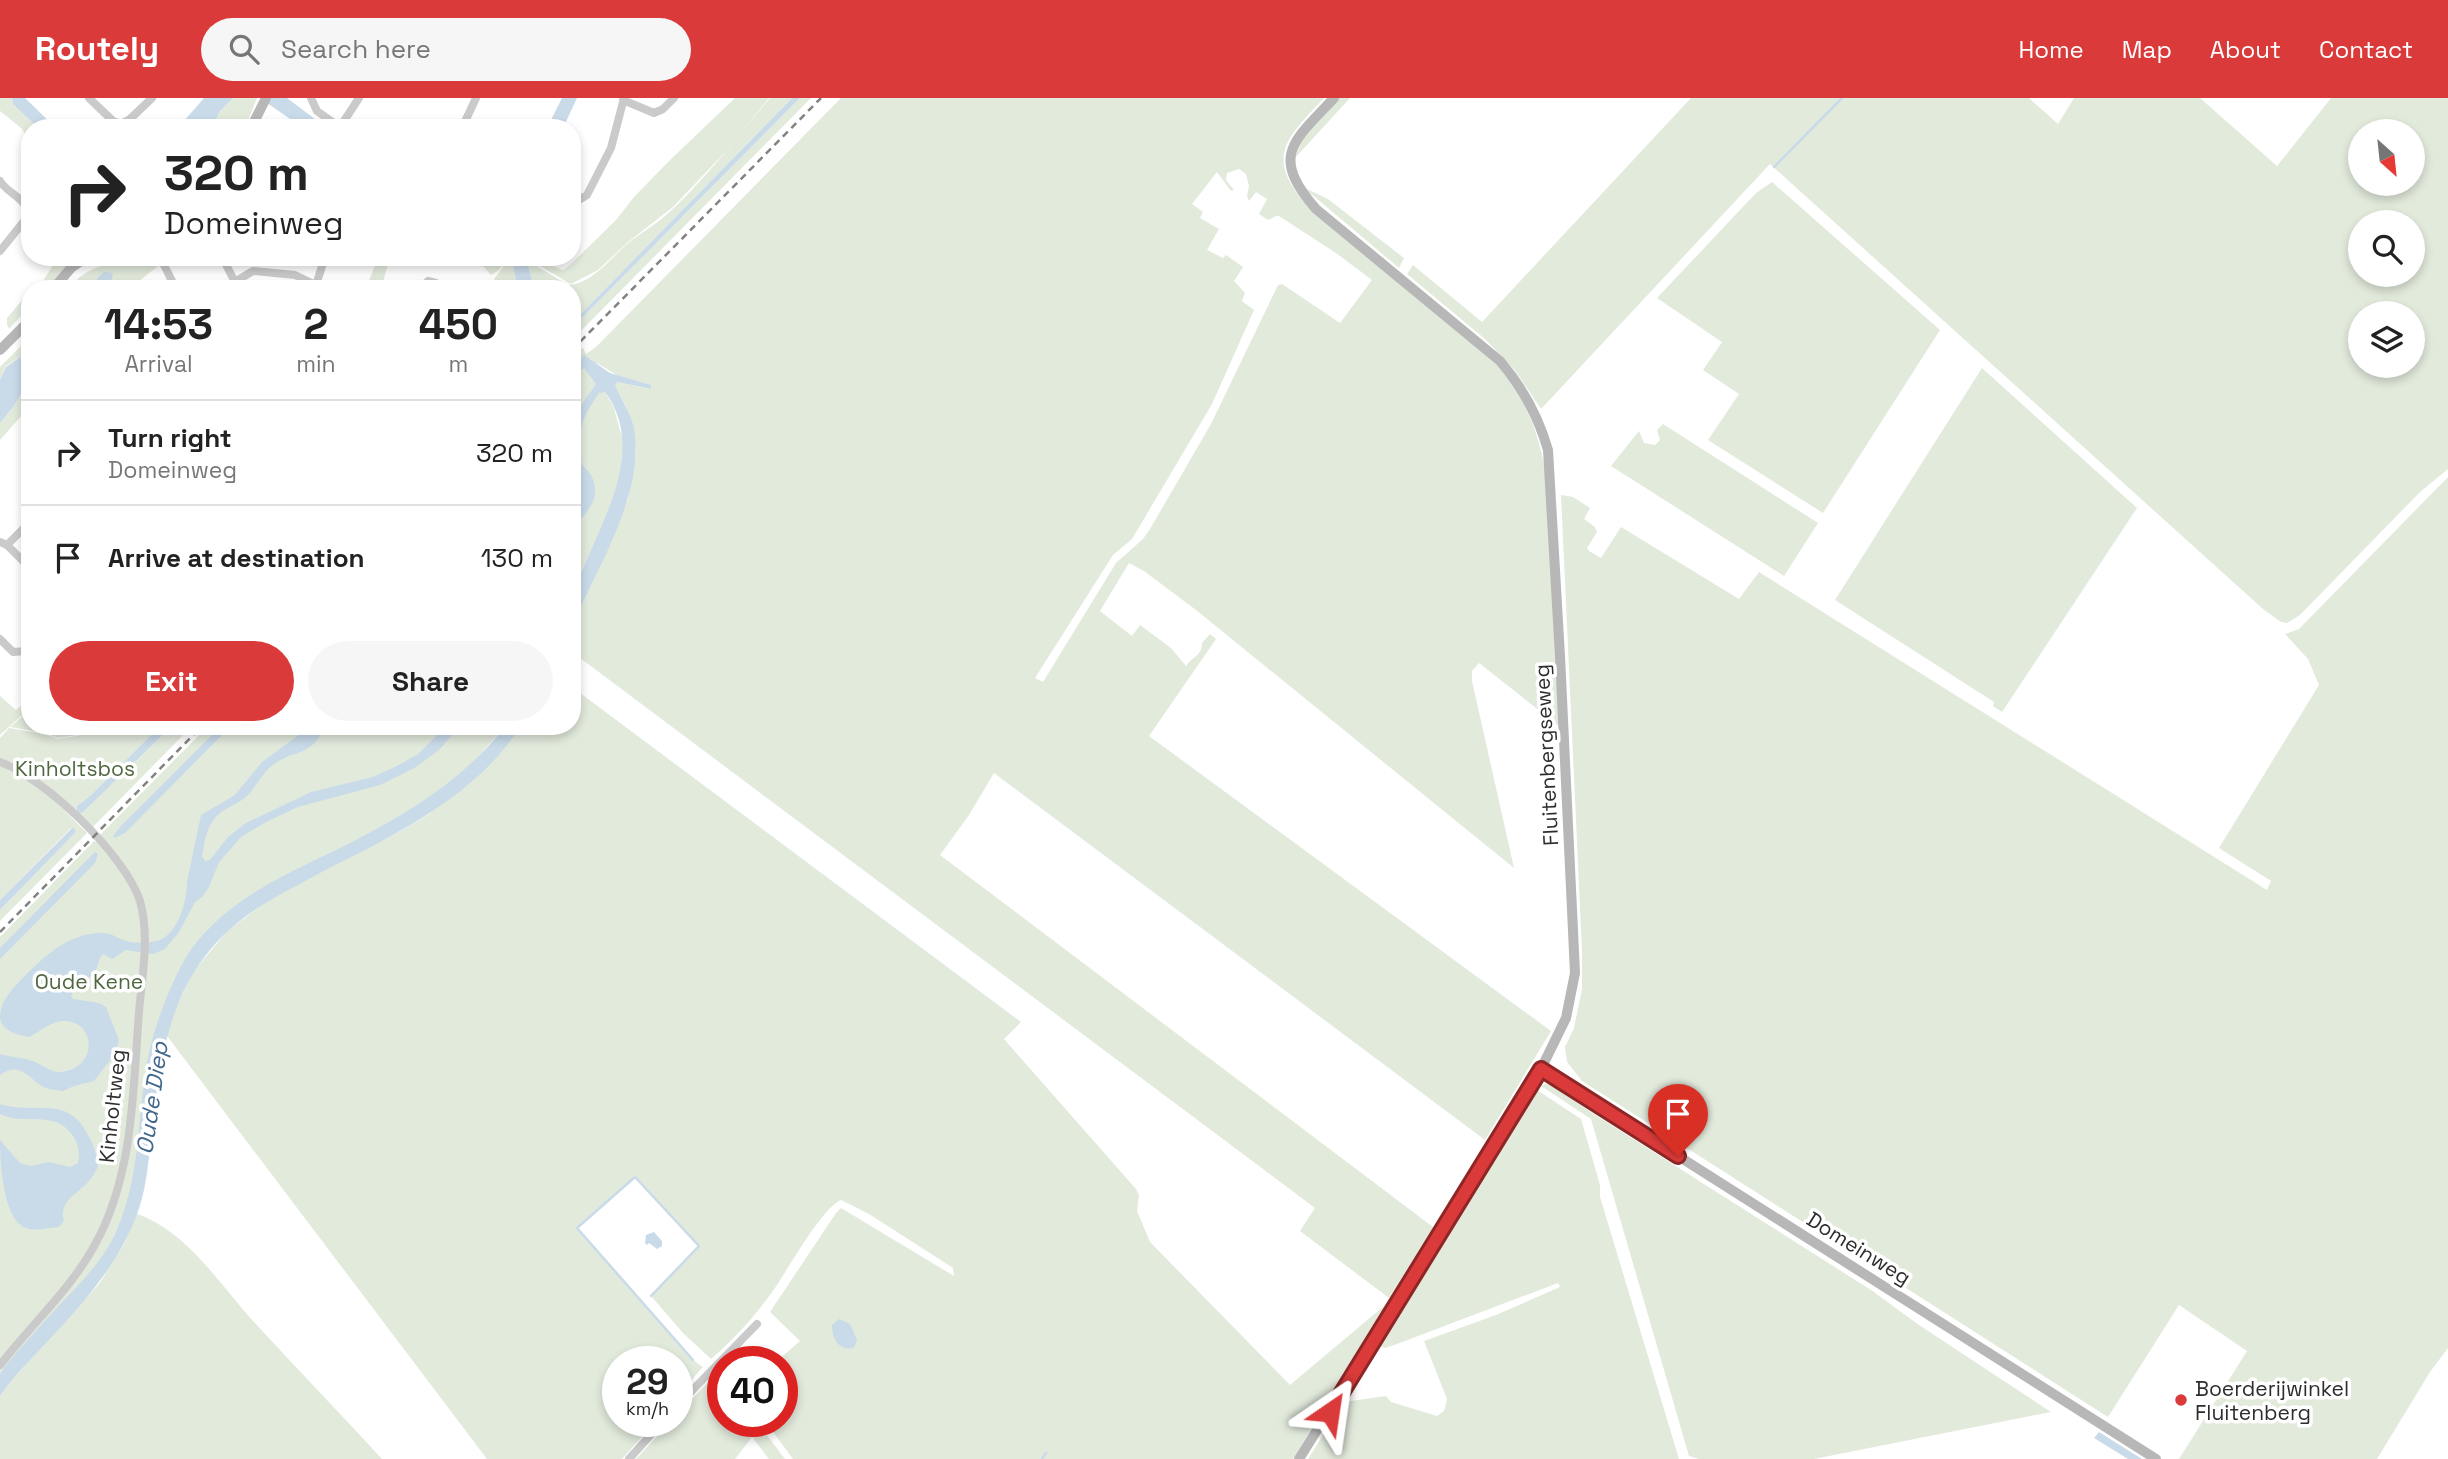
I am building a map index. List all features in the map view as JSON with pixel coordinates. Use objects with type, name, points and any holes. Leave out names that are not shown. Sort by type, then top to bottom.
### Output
[{"type":"street","points":[[89,98],[111,119]]},
{"type":"street","points":[[130,119],[152,98]]},
{"type":"street","points":[[310,98],[317,111],[329,119]]},
{"type":"street","points":[[346,119],[359,98]]},
{"type":"street","points":[[466,119],[476,98]]},
{"type":"street","points":[[581,199],[587,195],[611,148],[624,99],[654,113],[674,98]]},
{"type":"street","name":"Fluitenbergseweg","points":[[1299,1459],[1541,1069],[1566,1018],[1573,990],[1575,961],[1548,450],[1538,419],[1523,390],[1500,361],[1317,209],[1303,193],[1290,166],[1290,154],[1304,131],[1334,98]]},
{"type":"street","points":[[255,119],[264,101]]},
{"type":"street","points":[[0,181],[4,187],[21,198]]},
{"type":"street","points":[[0,251],[21,225]]},
{"type":"street","points":[[61,280],[74,266]]},
{"type":"street","points":[[238,280],[253,271],[295,275],[305,280]]},
{"type":"street","points":[[0,350],[21,329]]},
{"type":"street","points":[[21,529],[3,543],[21,560]]},
{"type":"street","points":[[0,639],[13,652],[21,651]]},
{"type":"street","name":"Kinholtweg","points":[[0,762],[36,779],[116,856],[131,879],[140,902],[145,939],[127,1151],[118,1191],[99,1237],[75,1279],[0,1365]]},
{"type":"street","name":"Domeinweg","points":[[1541,1069],[2156,1459]]},
{"type":"street","points":[[693,1390],[757,1324]]},
{"type":"street","points":[[629,1459],[649,1437]]},
{"type":"green space","points":[[0,98],[12,98],[13,104],[29,119],[21,119],[21,128],[0,111]]},
{"type":"green space","points":[[233,98],[257,98],[249,119],[216,119]]},
{"type":"green space","points":[[735,98],[769,98],[729,148],[673,207],[628,242],[598,270],[579,280],[564,280],[540,266],[553,266],[563,270],[568,266],[581,266],[581,254],[669,161]]},
{"type":"green space","points":[[770,98],[792,98],[581,314],[581,282],[675,207]]},
{"type":"green space","points":[[800,98],[811,98],[581,331],[581,319]]},
{"type":"green space","points":[[841,98],[1324,98],[1300,124],[1286,148],[1286,172],[1293,187],[1305,203],[1494,362],[1524,404],[1541,450],[1548,486],[1559,726],[1479,663],[1472,671],[1514,868],[1196,610],[1144,571],[1129,563],[1100,611],[1132,636],[1140,625],[1171,648],[1186,666],[1199,653],[1202,643],[1210,634],[1216,639],[1149,736],[1551,1031],[1485,1140],[994,773],[969,815],[940,855],[1433,1227],[1389,1298],[1300,1231],[1315,1208],[581,659],[581,606],[628,499],[636,452],[626,406],[614,385],[617,382],[650,389],[651,385],[620,377],[597,363],[605,392],[614,408],[620,431],[633,460],[581,590],[583,348],[586,354],[596,347]],"holes":[[[1239,169],[1246,174],[1249,201],[1256,192],[1267,199],[1259,214],[1268,220],[1279,216],[1372,280],[1340,323],[1282,284],[1278,285],[1211,424],[1150,529],[1143,539],[1116,563],[1043,682],[1035,678],[1113,555],[1132,539],[1212,404],[1254,310],[1242,301],[1245,293],[1234,281],[1243,267],[1226,255],[1223,258],[1207,250],[1219,229],[1200,218],[1203,212],[1192,204],[1217,172],[1231,191],[1234,190],[1226,180],[1227,173]]]},
{"type":"green space","points":[[1338,98],[1350,98],[1295,158],[1303,137]]},
{"type":"green space","points":[[1691,98],[2029,98],[2058,124],[2074,98],[2200,98],[2277,166],[2331,98],[2448,98],[2448,469],[2419,493],[2300,615],[2287,623],[2281,622],[2263,609],[1770,164],[1541,409],[1514,369],[1485,339],[1407,274],[1413,265],[1482,322]]},
{"type":"green space","points":[[1772,182],[1940,330],[1823,513],[1708,440],[1739,394],[1703,370],[1722,342],[1657,298],[1756,193]]},
{"type":"green space","points":[[1303,187],[1328,199],[1404,258],[1399,268]]},
{"type":"green space","points":[[52,266],[68,266],[55,280],[44,280]]},
{"type":"green space","points":[[104,266],[157,267],[140,280],[106,280],[98,277],[96,280],[77,280]]},
{"type":"green space","points":[[375,266],[387,266],[384,280],[369,280]]},
{"type":"green space","points":[[483,266],[501,266],[499,270],[491,275]]},
{"type":"green space","points":[[504,266],[513,266],[516,280],[494,279]]},
{"type":"green space","points":[[528,266],[536,266],[560,280],[532,280]]},
{"type":"green space","points":[[21,302],[21,314],[9,329],[7,318]]},
{"type":"green space","points":[[21,346],[21,356],[6,366],[0,380],[0,367]]},
{"type":"green space","points":[[1982,368],[2137,508],[2002,712],[1993,706],[1994,702],[1835,600]]},
{"type":"green space","points":[[21,394],[21,416],[0,440],[0,423]]},
{"type":"green space","points":[[1663,424],[1818,523],[1784,576],[1611,466],[1639,431],[1644,443],[1655,445],[1660,440],[1657,430]]},
{"type":"green space","points":[[2448,477],[2448,1348],[2430,1372],[2377,1459],[2179,1459],[2247,1351],[2179,1305],[2108,1417],[1582,1081],[1567,1062],[1565,1047],[1574,1028],[1582,989],[1582,951],[1561,495],[1573,497],[1590,508],[1584,519],[1595,527],[1597,532],[1587,548],[1601,558],[1621,527],[1739,599],[1759,572],[2267,890],[2271,881],[2219,848],[2319,685],[2308,659],[2285,634],[2299,629]]},
{"type":"green space","points":[[581,694],[1021,1022],[1004,1039],[1136,1189],[1139,1195],[1137,1211],[1150,1242],[1290,1385],[1384,1306],[1293,1459],[793,1459],[777,1437],[798,1437],[798,1346],[794,1346],[800,1341],[770,1312],[836,1213],[841,1208],[954,1276],[953,1268],[869,1214],[841,1200],[814,1228],[757,1312],[725,1346],[707,1346],[707,1355],[683,1333],[651,1296],[699,1246],[635,1177],[577,1228],[681,1346],[602,1346],[602,1437],[642,1437],[622,1459],[487,1459],[167,1036],[175,1010],[193,972],[227,931],[273,897],[429,814],[512,735],[581,735]]},
{"type":"green space","points":[[0,696],[16,710],[21,706],[21,716],[0,735]]},
{"type":"green space","points":[[21,718],[21,729],[10,727]]},
{"type":"green space","name":"Kinholtsbos","points":[[9,728],[21,730],[21,735],[48,735],[58,739],[82,735],[151,735],[77,806],[80,814],[163,735],[183,735],[91,829],[38,779],[0,758],[0,738]]},
{"type":"green space","points":[[51,735],[76,735],[58,738]]},
{"type":"green space","name":"Oude Kene","points":[[199,735],[497,735],[456,782],[259,900],[202,953],[165,1026],[122,1240],[0,1388],[0,937],[94,841],[98,843],[102,839],[99,836]]},
{"type":"green space","points":[[0,765],[44,790],[87,833],[0,921],[0,910],[76,832],[71,828],[0,900]]},
{"type":"green space","points":[[1551,1085],[1871,1290],[2051,1412],[1814,1459],[1699,1459],[1689,1456],[1591,1119],[1541,1086]]},
{"type":"green space","points":[[1537,1090],[1581,1119],[1600,1185],[1600,1197],[1679,1459],[1308,1459],[1344,1402],[1386,1396],[1391,1402],[1437,1416],[1444,1411],[1447,1399],[1424,1341],[1496,1315],[1560,1287],[1558,1283],[1397,1344],[1385,1348],[1379,1346]]},
{"type":"green space","points":[[137,1214],[172,1233],[202,1260],[254,1322],[382,1459],[0,1459],[0,1396],[99,1284],[125,1242]]},
{"type":"green space","points":[[693,1360],[703,1367],[693,1378]]},
{"type":"green space","points":[[707,1383],[707,1437],[752,1437],[735,1459],[636,1459],[656,1437],[693,1437],[693,1398]]},
{"type":"green space","points":[[752,1437],[768,1437],[785,1459],[769,1459]]},
{"type":"water","points":[[12,98],[25,98],[47,119],[29,119],[13,104]]},
{"type":"water","points":[[204,98],[233,98],[216,119],[186,119]]},
{"type":"water","points":[[260,98],[287,98],[315,119],[290,119]]},
{"type":"water","points":[[562,98],[577,98],[567,119],[552,119]]},
{"type":"water","points":[[792,98],[800,98],[581,319],[581,314]]},
{"type":"water","points":[[513,266],[528,266],[532,280],[516,280]]},
{"type":"water","points":[[104,272],[113,273],[112,280],[96,280]]},
{"type":"water","points":[[584,355],[610,373],[651,385],[651,389],[617,382],[615,385],[634,429],[636,454],[626,505],[581,607],[581,574],[612,501],[622,456],[622,434],[617,413],[605,392],[599,393],[581,428],[581,405],[596,384],[584,368],[581,370],[581,359]]},
{"type":"water","points":[[21,356],[21,394],[0,423],[0,380],[6,367]]},
{"type":"water","points":[[581,462],[595,485],[594,499],[581,519]]},
{"type":"water","points":[[151,735],[163,735],[85,810],[80,814],[77,812],[77,806]]},
{"type":"water","points":[[212,735],[222,735],[125,833],[115,838],[113,836]]},
{"type":"water","points":[[299,735],[320,735],[309,748],[274,764],[246,796],[215,818],[208,829],[202,856],[205,861],[210,860],[228,837],[246,823],[311,792],[373,777],[418,754],[438,735],[452,735],[439,750],[416,767],[380,785],[298,807],[241,837],[219,862],[209,887],[195,902],[179,932],[165,949],[153,954],[126,950],[112,959],[103,954],[93,974],[76,988],[71,996],[73,999],[99,1003],[106,1007],[119,1040],[115,1054],[94,1081],[63,1091],[43,1087],[22,1071],[12,1070],[0,1075],[0,1054],[28,1060],[58,1072],[75,1068],[83,1061],[89,1044],[81,1027],[73,1022],[59,1021],[29,1037],[16,1034],[1,1022],[6,998],[47,955],[80,936],[105,933],[142,943],[159,940],[168,935],[184,906],[201,815],[235,795],[262,762]]},
{"type":"water","name":"Oude Diep","points":[[498,735],[514,735],[481,774],[432,812],[262,905],[234,925],[210,950],[183,993],[174,1016],[161,1064],[144,1188],[136,1217],[125,1241],[82,1304],[0,1396],[0,1374],[5,1366],[88,1274],[104,1254],[116,1232],[133,1174],[152,1041],[167,996],[192,948],[227,912],[246,898],[375,830],[416,805],[455,777]]},
{"type":"water","points":[[73,827],[76,832],[0,910],[0,900]]},
{"type":"water","points":[[95,852],[98,854],[95,863],[0,959],[0,948]]},
{"type":"water","points":[[0,1104],[61,1110],[80,1122],[90,1139],[98,1167],[66,1203],[64,1221],[59,1227],[30,1229],[18,1223],[12,1214],[4,1189],[0,1140],[20,1163],[31,1166],[49,1162],[70,1167],[78,1163],[77,1143],[65,1128],[57,1123],[10,1118],[0,1114]]},
{"type":"water","points":[[654,1232],[662,1241],[662,1246],[657,1249],[645,1243],[646,1235]]},
{"type":"water","points":[[839,1319],[850,1324],[857,1340],[854,1348],[844,1348],[837,1343],[832,1325]]},
{"type":"water","points":[[2099,1432],[2142,1459],[2128,1459],[2094,1438]]},
{"type":"waterway","points":[[1774,167],[1842,98]]},
{"type":"waterway","points":[[651,1296],[699,1246],[635,1177],[577,1228],[681,1346]]},
{"type":"waterway","points":[[1042,1459],[1046,1453]]},
{"type":"railway","points":[[581,341],[821,98]]},
{"type":"railway","points":[[0,932],[193,735]]},
{"type":"place","name":"Boerderijwinkel Fluitenberg","points":[[2181,1400]]},
{"type":"route","points":[[1330,1412],[1541,1069],[1678,1156]]}]
